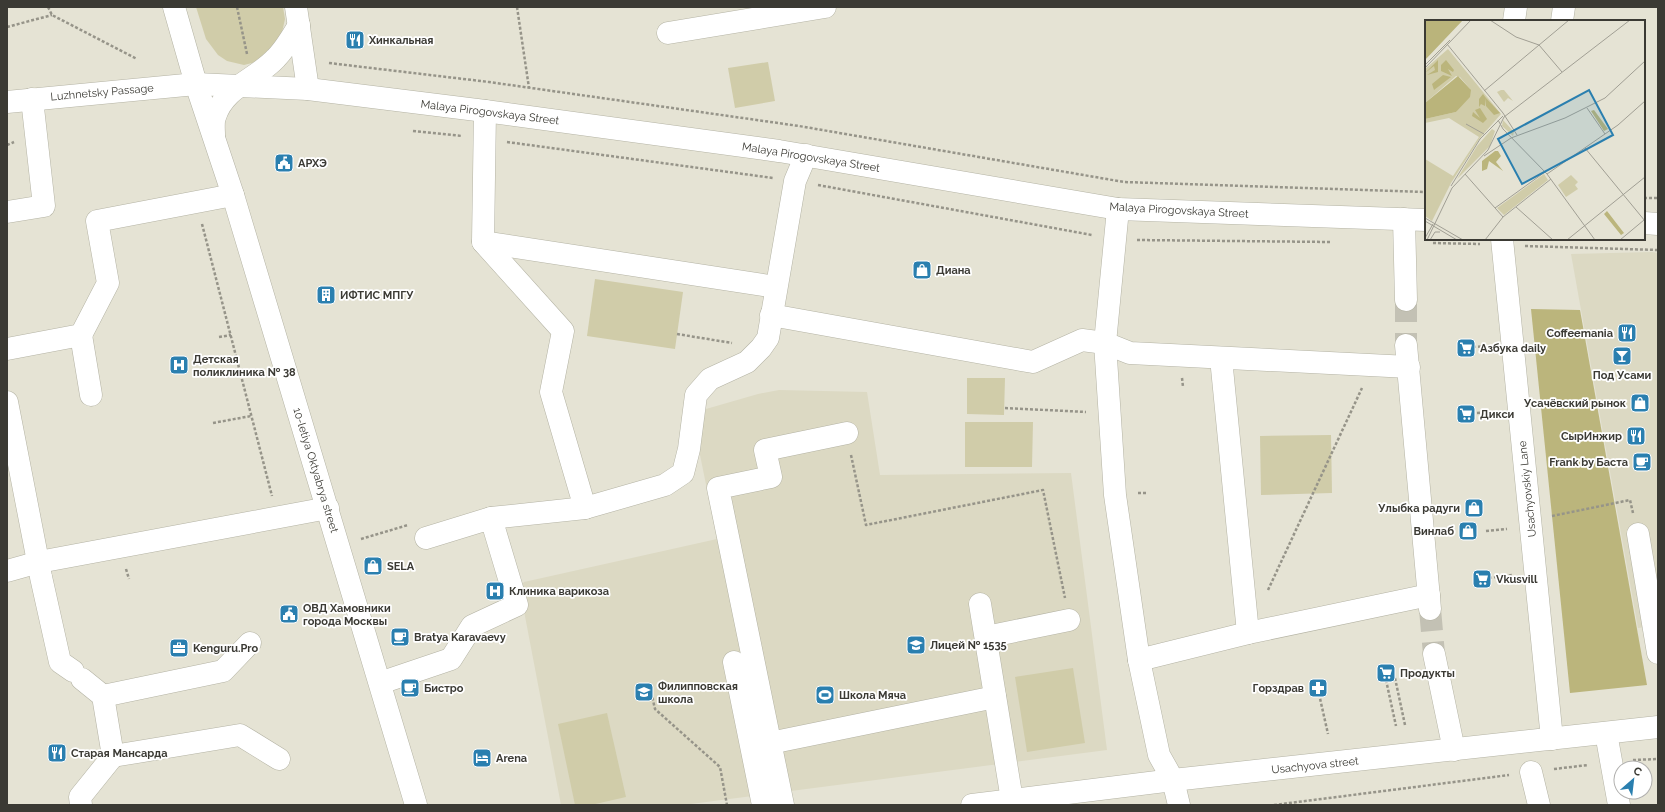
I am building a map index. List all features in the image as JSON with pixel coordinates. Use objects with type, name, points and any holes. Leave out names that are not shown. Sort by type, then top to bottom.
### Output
[{"type":"street","name":"10-letiya Oktyabrya street","points":[[174,7],[196,84],[233,195],[328,508],[416,805]]},
{"type":"street","points":[[668,33],[725,15],[825,7]]},
{"type":"street","points":[[1514,20],[1516,7]]},
{"type":"street","points":[[1562,20],[1564,7]]},
{"type":"street","name":"10-letiya Oktyabrya street","points":[[214,136],[215,118],[223,101],[239,86],[276,59],[289,42],[298,16]]},
{"type":"street","points":[[298,16],[308,89]]},
{"type":"street","name":"Malaya Pirogovskaya Street","points":[[196,84],[308,89],[485,111],[806,155],[1118,209],[1425,220]]},
{"type":"street","name":"Luzhnetsky Passage","points":[[7,102],[196,84]]},
{"type":"street","points":[[7,212],[44,206],[32,99]]},
{"type":"street","points":[[485,111],[483,242],[563,331],[551,392],[585,508]]},
{"type":"street","points":[[426,538],[491,518],[585,508],[665,485],[683,473],[689,449],[696,395],[710,379],[747,362],[761,348],[768,338],[795,181],[806,155]]},
{"type":"street","points":[[91,395],[81,335],[108,283],[97,221],[233,195]]},
{"type":"street","points":[[1118,209],[1105,343],[1115,495],[1139,660],[1159,755],[1174,780],[1179,805]]},
{"type":"street","points":[[1404,219],[1406,300]]},
{"type":"street","points":[[1645,224],[1658,224]]},
{"type":"street","points":[[483,242],[776,287]]},
{"type":"street","name":"Usachyovskiy Lane","points":[[1510,242],[1552,739]]},
{"type":"street","points":[[771,315],[1033,362],[1082,340],[1105,343],[1130,353],[1409,367]]},
{"type":"street","points":[[7,349],[81,335]]},
{"type":"street","points":[[1139,660],[1248,633],[1430,602],[1406,345]]},
{"type":"street","points":[[1221,358],[1248,633]]},
{"type":"street","points":[[7,402],[60,662],[103,696],[113,756]]},
{"type":"street","points":[[783,805],[718,488],[771,477],[766,450],[847,433]]},
{"type":"street","points":[[7,571],[39,562],[328,508]]},
{"type":"street","points":[[380,683],[451,659],[472,626],[517,606],[491,518]]},
{"type":"street","points":[[1638,534],[1658,653]]},
{"type":"street","points":[[980,604],[1012,800]]},
{"type":"street","points":[[986,637],[1069,620]]},
{"type":"street","points":[[103,696],[223,671],[250,643]]},
{"type":"street","points":[[1434,654],[1454,750]]},
{"type":"street","points":[[734,662],[763,805]]},
{"type":"street","points":[[770,743],[995,697]]},
{"type":"street","name":"Usachyova street","points":[[972,805],[1174,780],[1658,727]]},
{"type":"street","points":[[1606,733],[1619,805]]},
{"type":"street","points":[[81,805],[80,797],[113,756],[240,735],[280,759]]},
{"type":"street","points":[[1531,772],[1539,805]]},
{"type":"path","points":[[48,7],[52,15],[137,59]]},
{"type":"path","points":[[237,7],[248,58]]},
{"type":"path","points":[[517,7],[529,88]]},
{"type":"path","points":[[7,28],[52,15]]},
{"type":"path","points":[[329,63],[529,88],[799,126],[1124,182],[1425,192]]},
{"type":"path","points":[[1645,198],[1658,198]]},
{"type":"path","points":[[196,202],[231,335],[250,416],[278,517]]},
{"type":"path","points":[[1510,242],[1658,250],[1658,254]]},
{"type":"path","points":[[677,334],[761,348]]},
{"type":"path","points":[[219,337],[231,335]]},
{"type":"path","points":[[1473,347],[1493,346]]},
{"type":"path","points":[[1265,597],[1372,365]]},
{"type":"path","points":[[1005,408],[1109,413]]},
{"type":"path","points":[[1478,413],[1498,412]]},
{"type":"path","points":[[213,423],[250,416]]},
{"type":"path","points":[[847,433],[866,525],[1043,490],[1069,620]]},
{"type":"path","points":[[1548,516],[1630,500],[1638,534]]},
{"type":"path","points":[[354,541],[407,525],[426,538]]},
{"type":"path","points":[[1486,531],[1508,528]]},
{"type":"path","points":[[1489,578],[1512,575]]},
{"type":"path","points":[[1395,678],[1405,725]]},
{"type":"path","points":[[1386,680],[1396,726]]},
{"type":"path","points":[[649,683],[655,709],[720,766],[727,805]]},
{"type":"path","points":[[1319,694],[1328,734]]},
{"type":"path","points":[[1274,805],[1611,762],[1658,759]]},
{"type":"shaded area","points":[[196,7],[283,7],[285,19],[281,37],[264,60],[244,65],[227,61],[218,55],[206,39]]},
{"type":"shaded area","points":[[768,62],[775,101],[735,108],[728,68]]},
{"type":"shaded area","points":[[1658,253],[1658,626],[1638,628],[1571,254]]},
{"type":"shaded area","points":[[595,279],[683,292],[675,349],[587,336]]},
{"type":"shaded area","points":[[1531,309],[1580,310],[1647,685],[1570,693]]},
{"type":"shaded area","points":[[967,378],[1005,378],[1004,415],[967,414]]},
{"type":"shaded area","name":"Лицей № 1535","points":[[779,390],[867,392],[880,475],[1071,473],[1107,750],[683,805],[561,805],[520,590],[522,585],[524,582],[717,539],[698,445],[706,409],[758,394]]},
{"type":"shaded area","points":[[965,422],[1033,422],[1032,467],[965,467]]},
{"type":"shaded area","points":[[1331,435],[1332,493],[1261,495],[1260,436]]},
{"type":"shaded area","points":[[1073,668],[1085,743],[1027,752],[1015,677]]},
{"type":"shaded area","points":[[607,713],[626,797],[591,805],[575,805],[558,724]]},
{"type":"tunnel","points":[[1406,300],[1406,345]]},
{"type":"tunnel","points":[[1430,609],[1434,654]]},
{"type":"place","name":"Хинкальная","points":[[355,40]]},
{"type":"place","name":"АРХЭ","points":[[284,163]]},
{"type":"place","name":"Диана","points":[[922,270]]},
{"type":"place","name":"ИФТИС МПГУ","points":[[326,295]]},
{"type":"place","name":"Coffeemania","points":[[1627,333]]},
{"type":"place","name":"Азбука daily","points":[[1466,348]]},
{"type":"place","name":"Под Усами","points":[[1622,356]]},
{"type":"place","name":"Детская поликлиника № 38","points":[[179,365]]},
{"type":"place","name":"Усачёвский рынок","points":[[1640,403]]},
{"type":"place","name":"Дикси","points":[[1466,414]]},
{"type":"place","name":"СырИнжир","points":[[1636,436]]},
{"type":"place","name":"Frank by Баста","points":[[1642,462]]},
{"type":"place","name":"Улыбка радуги","points":[[1474,508]]},
{"type":"place","name":"Винлаб","points":[[1468,531]]},
{"type":"place","name":"SELA","points":[[373,566]]},
{"type":"place","name":"Vkusvill","points":[[1482,579]]},
{"type":"place","name":"Клиника варикоза","points":[[495,591]]},
{"type":"place","name":"ОВД Хамовники города Москвы","points":[[289,614]]},
{"type":"place","name":"Bratya Karavaevy","points":[[400,637]]},
{"type":"place","name":"Лицей № 1535","points":[[916,645]]},
{"type":"place","name":"Kenguru.Pro","points":[[179,648]]},
{"type":"place","name":"Продукты","points":[[1386,673]]},
{"type":"place","name":"Бистро","points":[[410,688]]},
{"type":"place","name":"Горздрав","points":[[1318,688]]},
{"type":"place","name":"Филипповская школа","points":[[644,692]]},
{"type":"place","name":"Школа Мяча","points":[[825,695]]},
{"type":"place","name":"Старая Мансарда","points":[[57,753]]},
{"type":"place","name":"Arena","points":[[482,758]]}]
